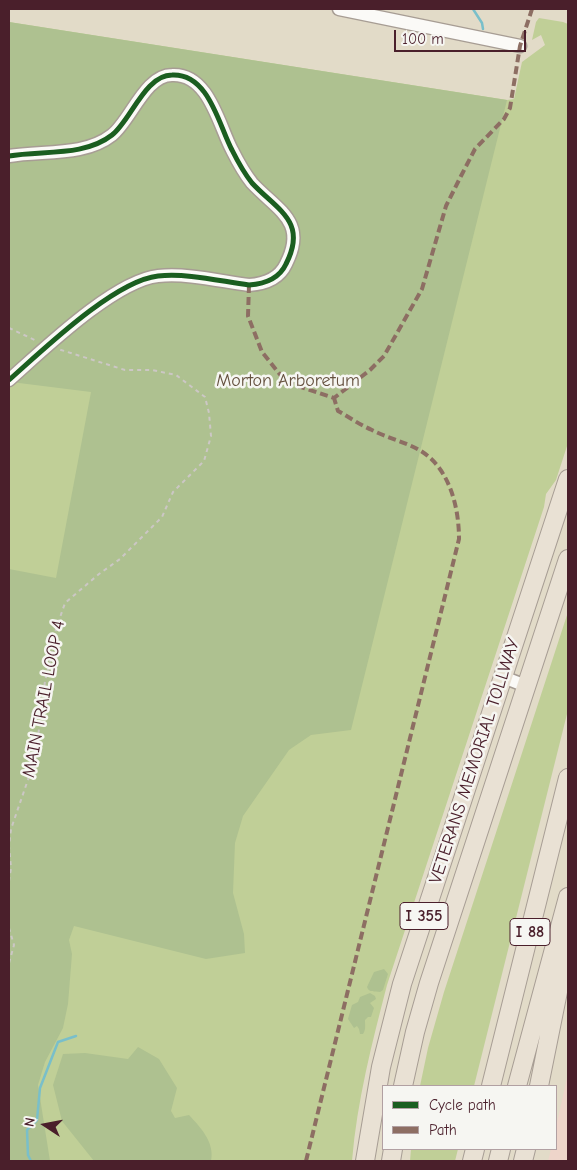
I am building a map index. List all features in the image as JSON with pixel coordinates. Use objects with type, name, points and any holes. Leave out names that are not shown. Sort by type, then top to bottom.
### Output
[{"type":"highway","name":"VETERANS MEMORIAL TOLLWAY","points":[[365,1161],[381,1068],[394,1012],[568,479]]},
{"type":"highway","name":"VETERANS MEMORIAL TOLLWAY","points":[[403,1085],[415,1032],[435,964],[568,559]]},
{"type":"highway","name":"I 88","points":[[491,1085],[568,778]]},
{"type":"highway","name":"I 88","points":[[517,1085],[568,897]]},
{"type":"highway","points":[[539,1085],[568,942]]},
{"type":"lane","points":[[339,9],[520,46]]},
{"type":"lane","points":[[9,156],[76,149],[100,142],[112,135],[145,91],[158,79],[174,74],[194,83],[204,91],[245,174],[283,212],[293,230],[294,240],[289,260],[284,269],[271,280],[260,284],[249,285],[178,276],[150,277],[134,283],[118,291],[9,380]]},
{"type":"lane","points":[[503,677],[526,686]]},
{"type":"path","points":[[9,928],[14,945],[9,963]]},
{"type":"shaded area","points":[[568,1073],[568,1161],[548,1161],[551,1150],[557,1150],[557,1122]]},
{"type":"green space","name":"Morton Arboretum","points":[[539,18],[568,24],[568,443],[556,480],[546,494],[544,507],[387,985],[361,1094],[352,1161],[9,1161],[9,22],[507,100],[514,99],[522,62],[545,45],[541,35],[532,40],[536,22]]},
{"type":"green space","points":[[9,22],[507,100],[351,730],[311,735],[289,750],[243,816],[235,843],[233,893],[244,934],[245,953],[206,959],[74,926],[69,940],[72,954],[68,1004],[63,1028],[45,1062],[38,1085],[50,1161],[9,1161],[9,569],[56,578],[91,392],[11,382],[108,301],[154,280],[273,283],[296,227],[249,175],[205,88],[162,74],[109,133],[89,143],[9,153]]},
{"type":"green space","points":[[174,79],[192,85],[206,96],[221,134],[290,228],[284,264],[265,281],[150,274],[9,375],[9,160],[93,149],[159,83]]},
{"type":"green space","points":[[568,612],[568,710],[474,1085],[420,1085],[428,1048],[444,992]]},
{"type":"green space","points":[[384,969],[388,974],[383,990],[380,992],[369,990],[367,987],[374,972]]},
{"type":"green space","points":[[370,993],[376,999],[370,1003],[374,1008],[371,1017],[365,1020],[363,1034],[360,1034],[357,1026],[354,1028],[348,1019],[352,1005],[358,1002],[360,997]]},
{"type":"green space","points":[[138,1047],[159,1059],[177,1088],[171,1111],[175,1118],[189,1115],[206,1135],[211,1147],[211,1161],[94,1161],[62,1121],[53,1085],[63,1054],[85,1053],[128,1059]]},
{"type":"green space","points":[[411,1150],[458,1150],[455,1161],[410,1161]]},
{"type":"waterway","points":[[473,9],[482,23],[483,29]]},
{"type":"waterway","points":[[31,1161],[28,1155],[27,1130],[37,1120],[40,1088],[58,1042],[76,1036]]},
{"type":"marked path","points":[[249,285],[248,316],[262,352],[286,382],[334,398],[370,370],[384,356],[422,289],[446,206],[475,149],[504,119],[510,108],[520,46],[532,9]]},
{"type":"marked path","points":[[306,1161],[459,539],[455,502],[446,479],[439,468],[421,451],[368,428],[338,411],[334,398]]},
{"type":"cycle path","points":[[9,156],[76,150],[101,142],[119,128],[139,99],[154,82],[162,77],[172,75],[185,77],[195,82],[204,92],[244,171],[252,183],[287,218],[292,227],[293,237],[292,249],[283,269],[275,277],[265,282],[249,285],[192,276],[169,275],[140,281],[121,290],[100,303],[59,335],[9,380]]}]
